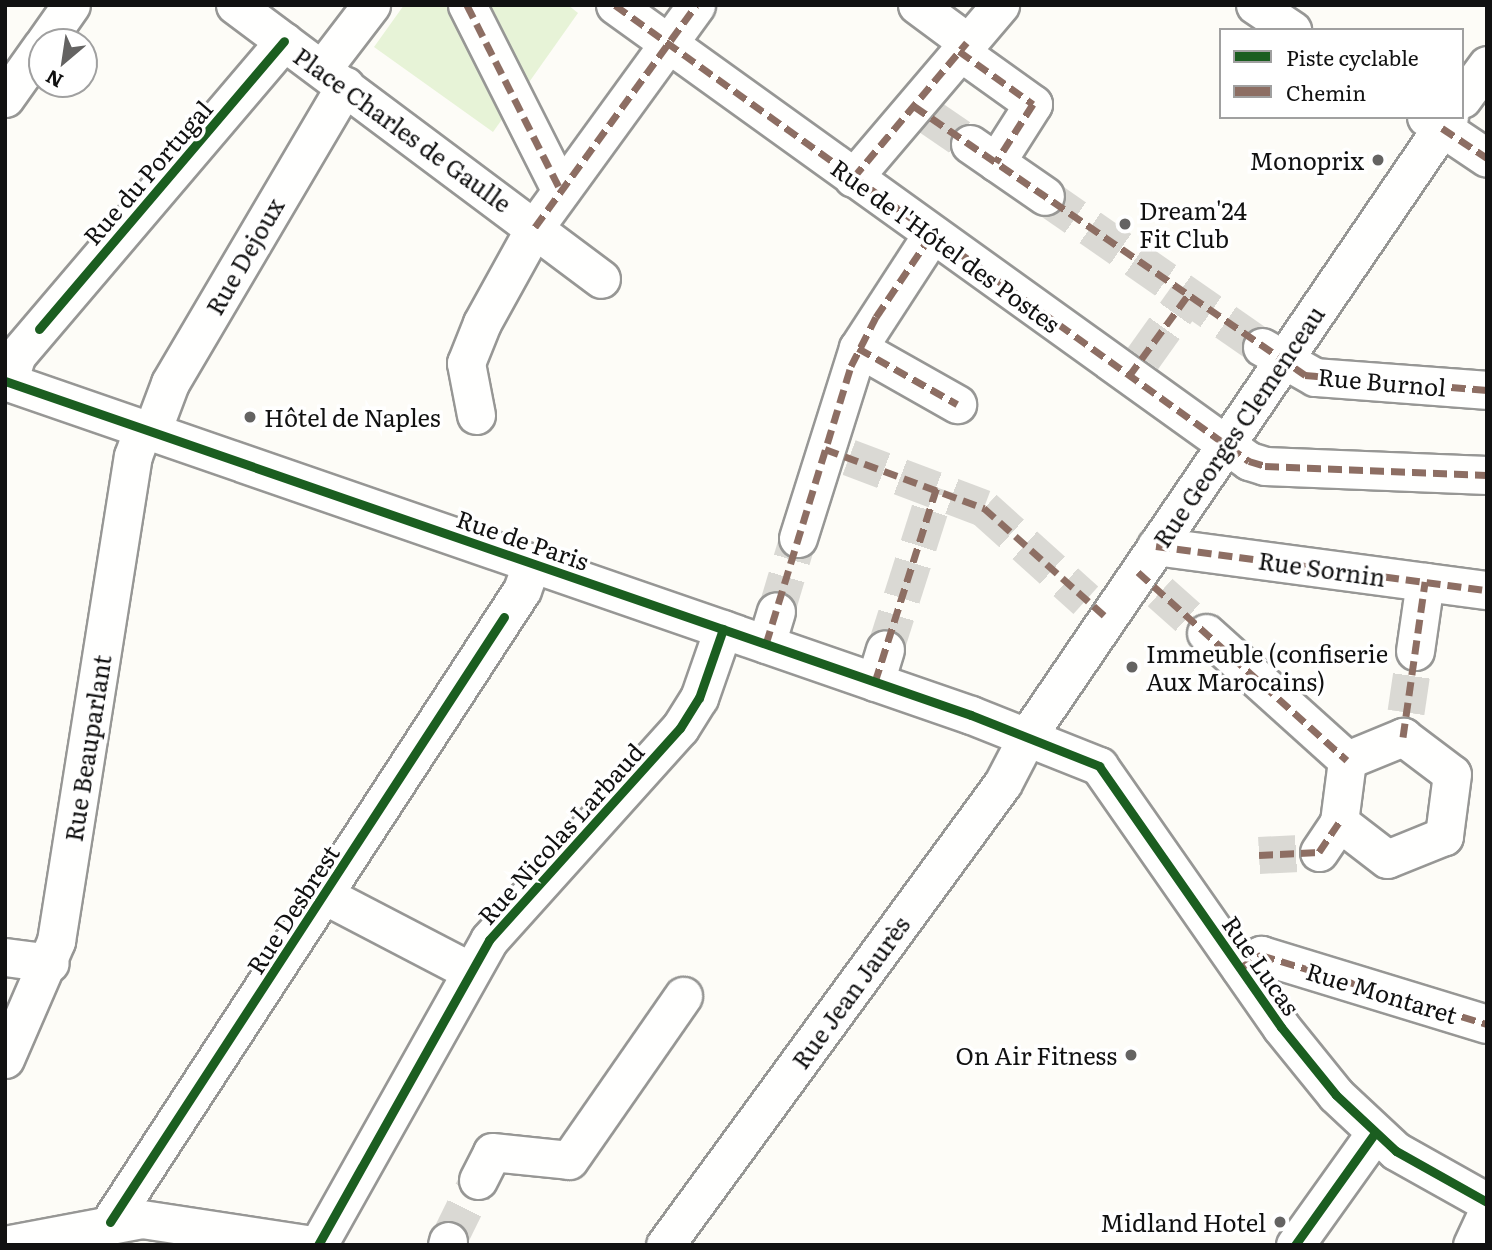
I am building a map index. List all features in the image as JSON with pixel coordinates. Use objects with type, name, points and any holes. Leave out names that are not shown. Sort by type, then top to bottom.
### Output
[{"type":"street","points":[[54,28],[71,5]]},
{"type":"street","name":"Place Charles de Gaulle","points":[[235,5],[535,227],[696,5]]},
{"type":"street","name":"Rue Dejoux","points":[[148,430],[170,383],[371,5]]},
{"type":"street","points":[[467,5],[561,191]]},
{"type":"street","points":[[615,5],[667,44]]},
{"type":"street","points":[[917,5],[1033,104],[983,153],[1045,196]]},
{"type":"street","points":[[853,178],[922,111],[963,46],[1000,5]]},
{"type":"street","points":[[1255,5],[1289,28]]},
{"type":"street","name":"Rue du Portugal","points":[[6,381],[17,355],[284,41]]},
{"type":"street","name":"Rue de l'Hôtel des Postes","points":[[667,44],[932,234],[1136,367],[1225,445],[1265,466],[1487,475]]},
{"type":"street","points":[[5,98],[28,65]]},
{"type":"street","name":"Rue Georges Clemenceau","points":[[1464,92],[1487,65]]},
{"type":"street","name":"Rue Georges Clemenceau","points":[[1028,735],[1096,609],[1152,570],[1225,445],[1271,353],[1442,119]]},
{"type":"street","points":[[1449,119],[1487,158]]},
{"type":"street","points":[[476,415],[466,363],[470,345],[535,227],[601,279]]},
{"type":"street","points":[[798,538],[837,453],[858,348],[932,234]]},
{"type":"street","points":[[858,348],[957,404]]},
{"type":"street","name":"Rue Burnol","points":[[1271,353],[1315,377],[1487,390]]},
{"type":"street","name":"Rue de Paris","points":[[6,381],[723,629],[771,628],[880,666],[1028,735]]},
{"type":"street","name":"Rue Beauparlant","points":[[5,1059],[50,963],[133,456],[148,430]]},
{"type":"street","name":"Rue Desbrest","points":[[110,1222],[522,590],[532,563]]},
{"type":"street","name":"Rue Sornin","points":[[1152,570],[1425,582],[1487,590]]},
{"type":"street","points":[[1415,651],[1425,582]]},
{"type":"street","name":"Rue Nicolas Larbaud","points":[[318,1245],[489,940],[680,728],[699,698],[723,629]]},
{"type":"street","points":[[1206,633],[1347,760]]},
{"type":"street","points":[[1339,822],[1387,859],[1444,836],[1452,774],[1404,724],[1347,760]]},
{"type":"street","name":"Rue Lucas","points":[[1028,735],[1099,766],[1109,775],[1240,968],[1336,1095],[1375,1133],[1421,1168],[1487,1202]]},
{"type":"street","name":"Rue Jean Jaurès","points":[[665,1245],[996,792],[1028,735]]},
{"type":"street","points":[[1319,852],[1339,822],[1347,760]]},
{"type":"street","points":[[324,895],[470,971]]},
{"type":"street","name":"Rue Montaret","points":[[1240,968],[1261,955],[1487,1024]]},
{"type":"street","points":[[5,957],[50,963]]},
{"type":"street","points":[[478,1180],[492,1152],[569,1160],[683,996]]},
{"type":"street","points":[[1295,1245],[1375,1133]]},
{"type":"street","points":[[1472,1245],[1487,1213]]},
{"type":"street","points":[[5,1245],[110,1222],[142,1219],[261,1241],[311,1245]]},
{"type":"green space","points":[[404,5],[459,5],[515,101],[493,132],[374,47]]},
{"type":"green space","points":[[472,5],[568,5],[578,13],[520,95]]},
{"type":"tunnel","points":[[929,116],[970,144]]},
{"type":"tunnel","points":[[1045,196],[1261,346]]},
{"type":"tunnel","points":[[1143,358],[1188,295]]},
{"type":"tunnel","points":[[849,457],[984,508],[1086,600]]},
{"type":"tunnel","points":[[885,650],[937,487]]},
{"type":"tunnel","points":[[776,612],[798,538]]},
{"type":"tunnel","points":[[1160,592],[1206,633]]},
{"type":"tunnel","points":[[1406,712],[1415,651]]},
{"type":"tunnel","points":[[1259,855],[1319,852]]},
{"type":"tunnel","points":[[448,1241],[478,1180]]},
{"type":"marked path","points":[[467,5],[561,191]]},
{"type":"marked path","points":[[615,5],[1249,461],[1265,466],[1487,475]]},
{"type":"marked path","points":[[535,227],[696,5]]},
{"type":"marked path","points":[[853,178],[967,42]]},
{"type":"marked path","points":[[959,51],[1033,104],[996,162]]},
{"type":"marked path","points":[[914,106],[1305,375],[1487,390]]},
{"type":"marked path","points":[[1442,128],[1487,158]]},
{"type":"marked path","points":[[766,644],[851,366],[876,317],[932,234]]},
{"type":"marked path","points":[[1129,376],[1188,295]]},
{"type":"marked path","points":[[858,348],[957,404]]},
{"type":"marked path","points":[[825,449],[984,508],[1107,618]]},
{"type":"marked path","points":[[875,682],[937,487]]},
{"type":"marked path","points":[[1156,546],[1487,590]]},
{"type":"marked path","points":[[1138,572],[1347,760]]},
{"type":"marked path","points":[[1403,737],[1425,582]]},
{"type":"marked path","points":[[1259,855],[1319,852],[1339,822]]},
{"type":"marked path","points":[[1240,968],[1261,955],[1487,1024]]},
{"type":"cycle path","points":[[39,329],[284,41]]},
{"type":"cycle path","points":[[5,381],[971,715],[1099,766],[1281,1027],[1336,1095],[1396,1151],[1487,1202]]},
{"type":"cycle path","points":[[110,1222],[504,617]]},
{"type":"cycle path","points":[[318,1245],[489,940],[680,728],[699,698],[723,629]]},
{"type":"cycle path","points":[[1295,1245],[1375,1133]]},
{"type":"place","name":"Monoprix","points":[[1378,160]]},
{"type":"place","name":"Dream'24 Fit Club","points":[[1125,224]]},
{"type":"place","name":"Hôtel de Naples","points":[[250,417]]},
{"type":"place","name":"Immeuble (confiserie Aux Marocains)","points":[[1132,667]]},
{"type":"place","name":"On Air Fitness","points":[[1131,1055]]},
{"type":"place","name":"Midland Hotel","points":[[1280,1222]]}]
